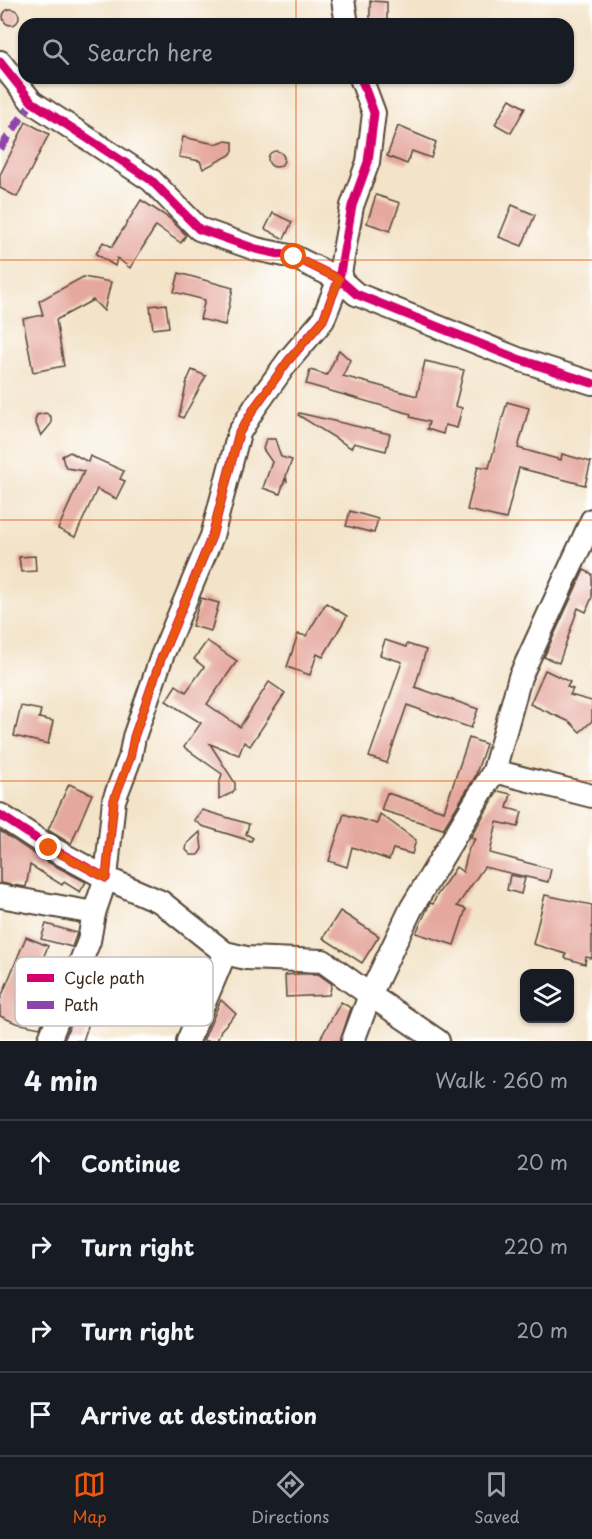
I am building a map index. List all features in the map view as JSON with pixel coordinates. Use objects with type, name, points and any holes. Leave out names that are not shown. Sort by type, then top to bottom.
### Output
[{"type":"street","points":[[343,0],[346,18]]},
{"type":"street","points":[[0,62],[32,102],[151,180],[199,229],[256,249],[294,257],[339,279],[356,294],[518,359],[592,383]]},
{"type":"street","points":[[83,957],[106,878],[114,800],[130,758],[134,737],[162,656],[212,536],[239,433],[288,361],[323,320],[339,279],[352,206],[368,162],[374,113],[363,84]]},
{"type":"street","points":[[353,1041],[370,995],[411,909],[494,771],[520,677],[592,520]]},
{"type":"street","points":[[494,771],[592,796]]},
{"type":"street","points":[[0,815],[49,848],[106,878],[161,902],[225,953],[246,958],[323,961],[438,1041]]},
{"type":"street","points":[[0,896],[94,913]]},
{"type":"street","points":[[213,982],[225,953]]},
{"type":"street","points":[[49,1041],[55,1026]]},
{"type":"street","points":[[188,1041],[194,1026]]},
{"type":"building","points":[[370,1],[387,2],[387,18],[370,18]]},
{"type":"building","points":[[11,9],[17,11],[17,23],[11,25],[5,23],[3,17],[5,11]]},
{"type":"building","points":[[510,99],[525,108],[511,133],[495,124]]},
{"type":"building","points":[[26,122],[49,134],[17,197],[0,188],[0,175]]},
{"type":"building","points":[[398,126],[436,142],[431,158],[412,151],[407,164],[387,156]]},
{"type":"building","points":[[183,137],[215,144],[224,141],[233,142],[233,151],[230,155],[203,169],[200,161],[179,157]]},
{"type":"building","points":[[276,151],[282,153],[284,159],[282,165],[276,167],[270,165],[268,159],[270,153]]},
{"type":"building","points":[[376,195],[400,203],[390,231],[367,223]]},
{"type":"building","points":[[141,200],[169,218],[186,235],[181,243],[156,226],[130,268],[117,258],[115,266],[96,254],[103,242],[112,247]]},
{"type":"building","points":[[512,205],[535,215],[522,246],[499,237]]},
{"type":"building","points":[[273,213],[292,222],[284,239],[265,229]]},
{"type":"building","points":[[179,273],[233,288],[225,325],[200,319],[205,300],[174,292]]},
{"type":"building","points":[[83,277],[111,282],[104,311],[93,300],[56,320],[64,366],[33,372],[23,319],[43,315],[39,301]]},
{"type":"building","points":[[166,304],[169,327],[153,329],[150,306]]},
{"type":"building","points":[[339,350],[350,360],[343,376],[417,396],[425,361],[464,370],[455,406],[462,408],[457,428],[445,425],[443,434],[427,429],[429,422],[410,417],[411,414],[306,384],[310,370],[327,375]]},
{"type":"building","points":[[192,370],[206,376],[183,418],[179,416],[187,381]]},
{"type":"building","points":[[507,402],[529,408],[518,448],[561,460],[562,454],[591,462],[585,485],[519,468],[506,519],[467,510],[478,466],[489,468]]},
{"type":"building","points":[[46,413],[51,417],[51,424],[41,436],[35,421],[37,415]]},
{"type":"building","points":[[299,413],[390,434],[386,451],[354,443],[351,448],[298,415]]},
{"type":"building","points":[[266,439],[275,439],[281,457],[292,460],[286,476],[287,482],[285,479],[280,494],[263,488],[272,462],[263,449]]},
{"type":"building","points":[[70,452],[88,462],[90,456],[124,471],[120,479],[125,481],[116,499],[97,489],[75,537],[58,529],[84,471],[67,468],[64,464],[62,456]]},
{"type":"building","points":[[350,511],[378,519],[374,533],[346,526]]},
{"type":"building","points":[[35,556],[36,571],[21,572],[19,557]]},
{"type":"building","points":[[584,570],[592,574],[592,597],[586,612],[578,608],[559,663],[544,657]]},
{"type":"building","points":[[201,598],[219,603],[211,631],[192,626]]},
{"type":"building","points":[[326,603],[347,616],[323,657],[317,654],[310,675],[287,667],[298,634],[306,636]]},
{"type":"building","points":[[385,640],[406,647],[407,644],[426,650],[415,687],[478,709],[471,728],[407,705],[387,763],[369,757],[402,662],[380,655]]},
{"type":"building","points":[[207,641],[237,661],[207,704],[240,727],[269,682],[285,693],[250,746],[244,742],[239,755],[210,744],[235,783],[232,793],[219,799],[222,774],[184,747],[201,723],[166,701],[176,685],[186,692],[204,667],[194,659]]},
{"type":"building","points":[[545,670],[570,682],[567,687],[573,689],[570,695],[592,701],[592,721],[580,732],[570,722],[530,704]]},
{"type":"building","points":[[21,706],[41,710],[39,718],[53,721],[48,744],[14,736]]},
{"type":"building","points":[[469,738],[486,744],[475,777],[443,829],[381,810],[387,793],[444,811]]},
{"type":"building","points":[[69,784],[92,794],[71,844],[48,830]]},
{"type":"building","points":[[498,791],[511,794],[507,808],[522,812],[518,827],[497,822],[490,853],[551,869],[548,882],[484,867],[457,906],[466,909],[454,945],[416,933],[430,903],[433,904],[456,867],[463,872],[469,848],[475,839],[470,838]]},
{"type":"building","points":[[202,810],[249,824],[246,834],[253,838],[251,841],[202,826],[194,820]]},
{"type":"building","points":[[344,814],[377,824],[380,814],[416,840],[412,854],[393,849],[389,860],[352,847],[347,867],[329,861]]},
{"type":"building","points":[[0,831],[42,859],[86,882],[80,892],[64,882],[62,885],[30,865],[26,887],[0,883]]},
{"type":"building","points":[[200,832],[202,849],[198,855],[191,855],[186,850],[187,844]]},
{"type":"building","points":[[510,875],[525,878],[521,894],[507,890]]},
{"type":"building","points":[[545,895],[592,905],[592,958],[586,957],[585,964],[565,958],[566,954],[533,944]]},
{"type":"building","points":[[340,911],[379,936],[362,963],[323,938]]},
{"type":"building","points":[[46,924],[77,933],[72,947],[41,939]]},
{"type":"building","points":[[26,937],[48,946],[44,957],[18,957]]},
{"type":"building","points":[[15,964],[15,1023],[0,1016],[0,1000]]},
{"type":"building","points":[[318,974],[332,984],[329,995],[286,997],[285,975]]},
{"type":"building","points":[[221,1000],[236,1014],[221,1030],[217,1041],[203,1041],[210,1026],[213,1026],[213,1018]]},
{"type":"building","points":[[341,1002],[351,1008],[340,1041],[319,1041]]},
{"type":"building","points":[[70,1026],[88,1026],[83,1041],[64,1041]]},
{"type":"marked path","points":[[0,149],[32,102]]},
{"type":"cycle path","points":[[0,62],[32,102],[151,180],[199,229],[256,249],[294,257],[339,279],[356,294],[518,359],[592,383]]},
{"type":"cycle path","points":[[0,815],[49,847],[106,878],[114,800],[130,758],[134,737],[162,656],[212,536],[239,433],[288,361],[323,320],[339,279],[352,206],[368,162],[374,113],[363,84]]},
{"type":"route","points":[[49,848],[106,878],[114,800],[130,758],[134,737],[162,656],[212,536],[239,433],[288,361],[323,320],[339,279],[294,257]]}]
